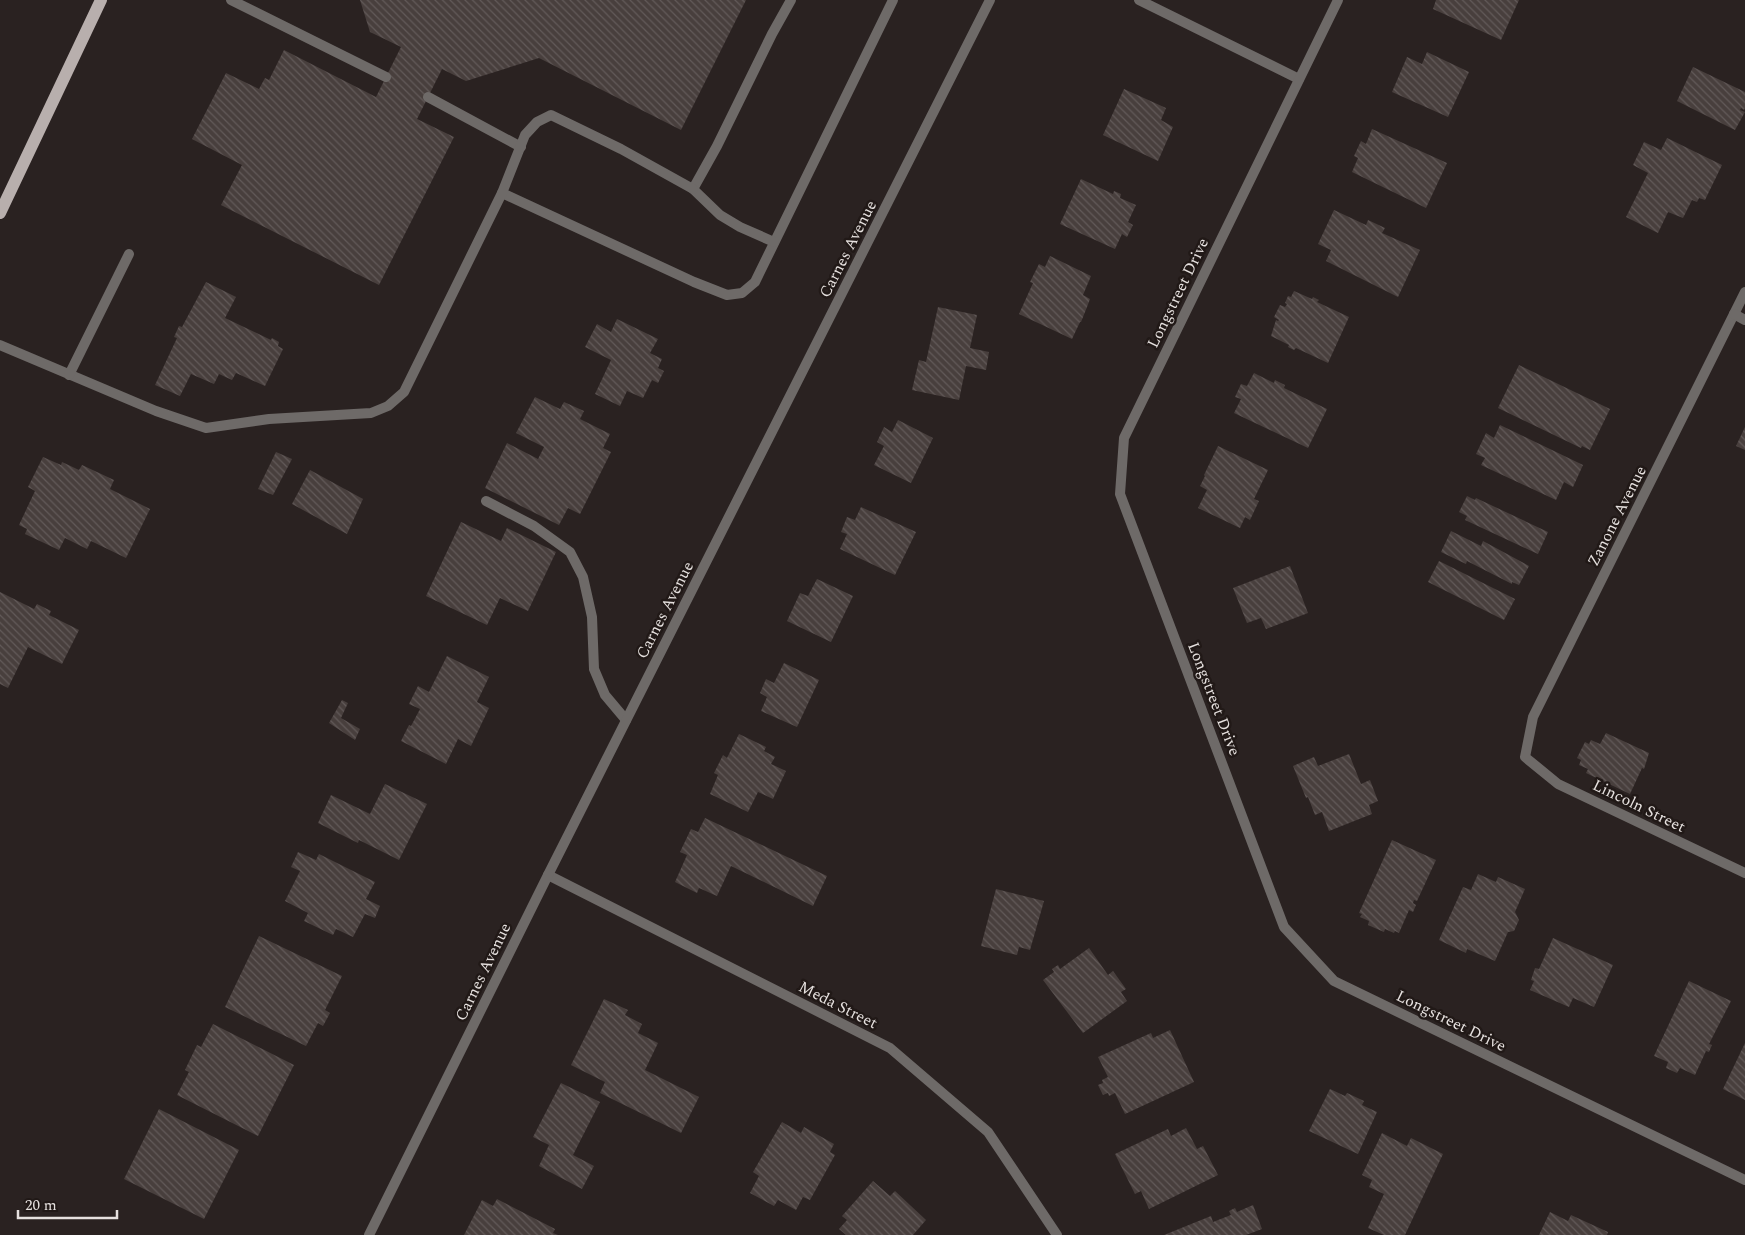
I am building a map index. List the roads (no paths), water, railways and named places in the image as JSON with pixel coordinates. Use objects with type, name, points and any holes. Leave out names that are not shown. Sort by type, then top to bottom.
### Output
[{"type":"main road","points":[[0,213],[101,0]]},
{"type":"street","points":[[231,0],[386,77]]},
{"type":"street","points":[[692,190],[717,146],[772,34],[791,0]]},
{"type":"street","points":[[502,193],[694,282],[727,295],[742,293],[754,282],[893,0]]},
{"type":"street","name":"Carnes Avenue","points":[[369,1235],[548,875],[990,0]]},
{"type":"street","points":[[1139,0],[1299,80]]},
{"type":"street","name":"Longstreet Drive","points":[[1338,0],[1124,438],[1120,494],[1284,927],[1334,981],[1745,1180]]},
{"type":"street","points":[[428,97],[521,146]]},
{"type":"street","points":[[0,345],[156,411],[206,428],[269,419],[370,413],[388,406],[404,392],[502,193],[526,135],[537,122],[551,115],[621,149],[692,190],[720,214],[740,227],[774,242]]},
{"type":"street","points":[[69,374],[129,254]]},
{"type":"street","name":"Zanone Avenue","points":[[1525,757],[1533,716],[1745,292]]},
{"type":"street","points":[[1734,314],[1745,320]]},
{"type":"street","points":[[486,501],[534,526],[570,552],[583,577],[592,617],[594,670],[605,694],[626,720]]},
{"type":"street","name":"Lincoln Street","points":[[1525,757],[1558,784],[1745,873]]},
{"type":"street","name":"Meda Street","points":[[548,875],[890,1048],[988,1132],[1057,1235]]}]
